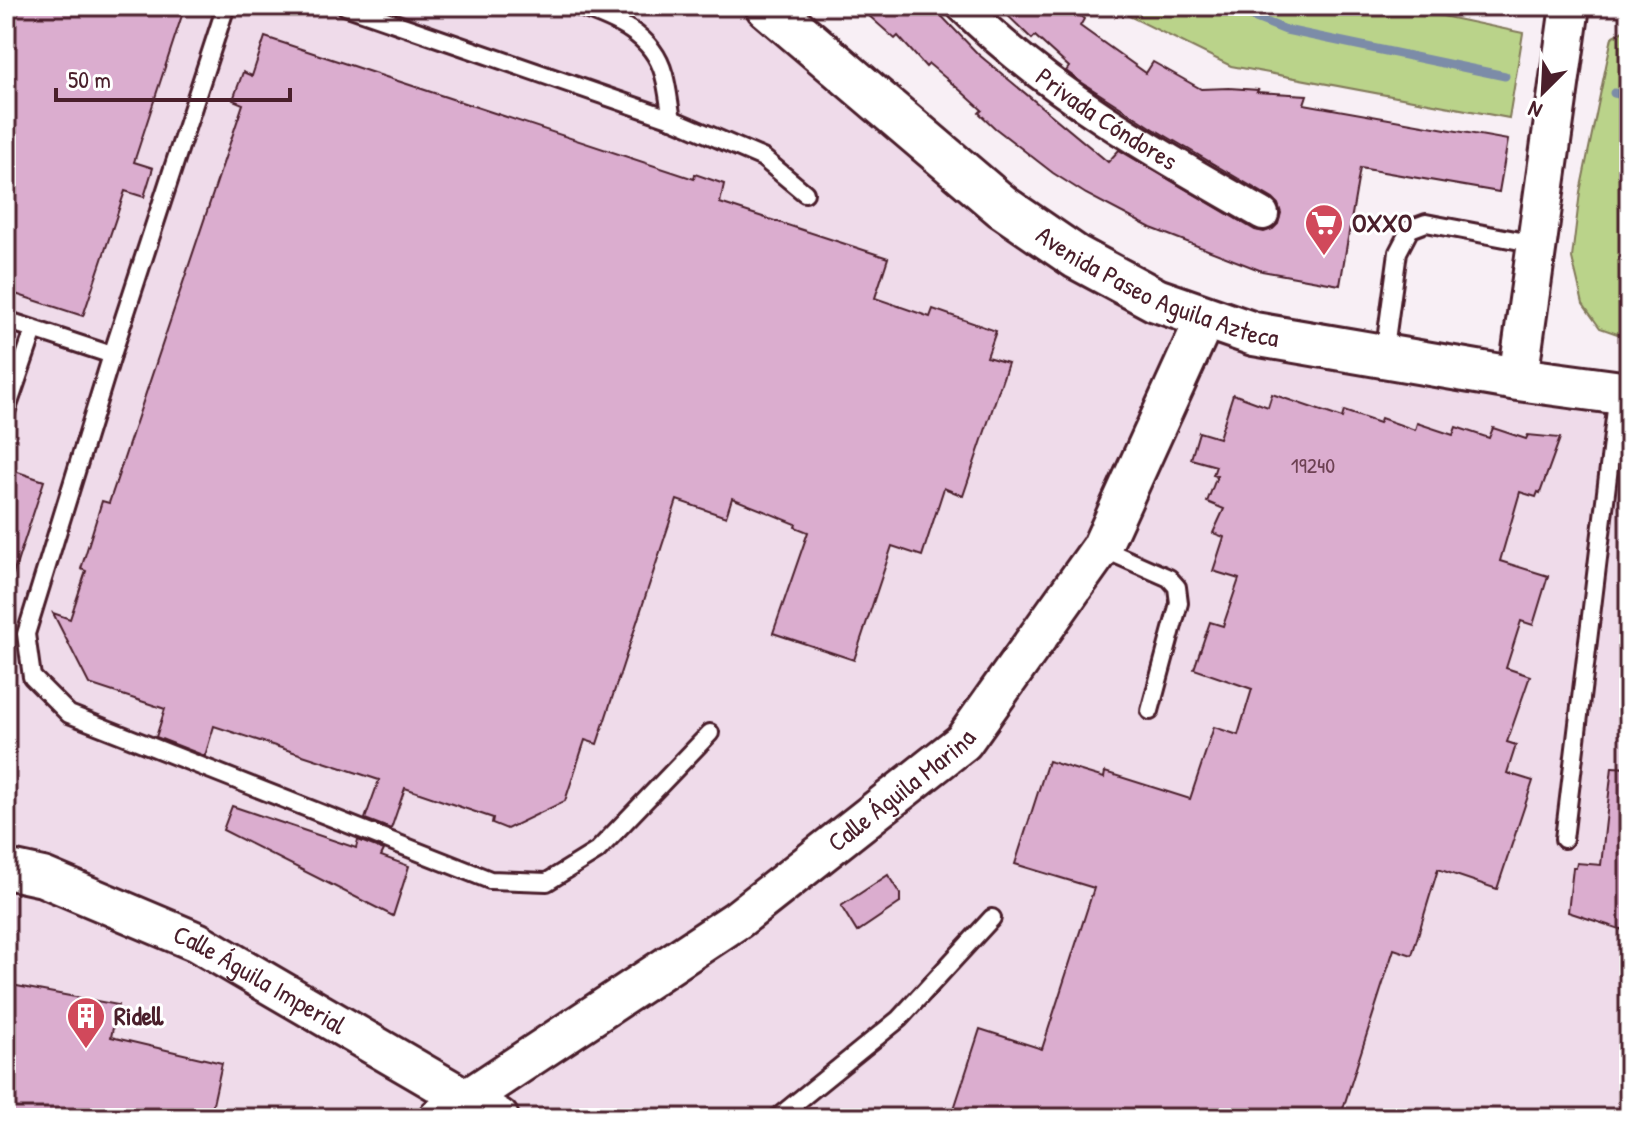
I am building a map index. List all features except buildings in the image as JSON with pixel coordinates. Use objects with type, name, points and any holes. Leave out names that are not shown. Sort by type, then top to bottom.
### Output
[{"type":"main road","name":"Avenida Paseo Aguila Azteca","points":[[767,6],[1003,207],[1076,257],[1156,300],[1254,334],[1623,394]]},
{"type":"street","name":"Privada Cóndores","points":[[962,6],[990,34],[1099,117],[1263,214]]},
{"type":"street","points":[[1518,379],[1570,6]]},
{"type":"street","name":"Calle Águila Marina","points":[[452,1108],[737,920],[963,742],[1101,548],[1205,319]]},
{"type":"street","name":"Calle Águila Imperial","points":[[6,869],[43,877],[197,942],[452,1108],[499,1118]]},
{"type":"lane","points":[[226,6],[112,355],[26,634],[32,677],[69,714],[490,880],[547,882],[597,851],[710,733]]},
{"type":"lane","points":[[345,6],[672,119],[763,158],[805,193]]},
{"type":"lane","points":[[577,6],[624,23],[647,44],[664,71],[672,119]]},
{"type":"lane","points":[[1384,355],[1398,252],[1410,229],[1426,223],[1538,244]]},
{"type":"lane","points":[[6,320],[112,355]]},
{"type":"lane","points":[[6,412],[34,330]]},
{"type":"lane","points":[[1564,839],[1623,394]]},
{"type":"lane","points":[[1101,548],[1169,578],[1177,587],[1179,603],[1150,711]]},
{"type":"lane","points":[[777,1118],[899,1019],[992,918]]},
{"type":"shaded area","points":[[6,6],[761,6],[1141,292],[1629,392],[1629,1118],[6,1118]]},
{"type":"green space","points":[[1118,6],[1395,6],[1523,33],[1509,118],[1231,66],[1129,16]]},
{"type":"green space","points":[[1629,28],[1629,338],[1600,328],[1583,304],[1572,258],[1580,192],[1612,37]]},
{"type":"waterway","points":[[1225,6],[1286,30],[1505,76]]},
{"type":"waterway","points":[[1614,93],[1629,96]]},
{"type":"place","name":"OXXO","points":[[1324,257]]},
{"type":"place","name":"Ridell","points":[[86,1050]]}]
